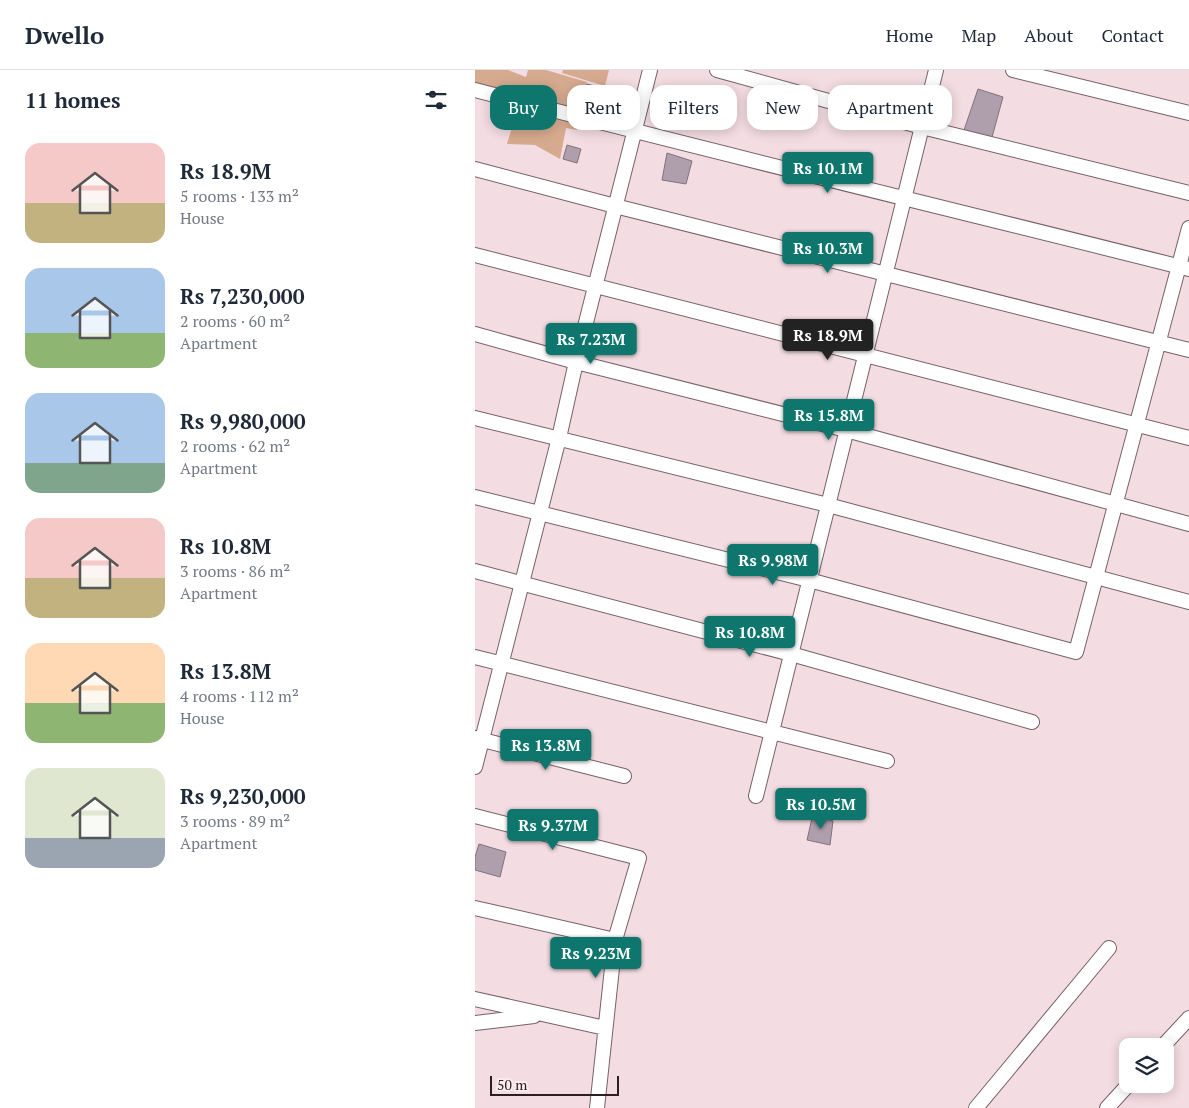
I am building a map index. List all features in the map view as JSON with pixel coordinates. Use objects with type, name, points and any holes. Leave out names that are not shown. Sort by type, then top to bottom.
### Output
[{"type":"street","points":[[475,767],[478,739],[501,664],[522,584],[650,70]]},
{"type":"street","points":[[717,70],[828,101]]},
{"type":"street","points":[[932,85],[936,70]]},
{"type":"street","points":[[1013,70],[1189,112]]},
{"type":"street","points":[[475,90],[634,132],[1184,268]]},
{"type":"street","points":[[755,796],[921,130]]},
{"type":"street","points":[[934,130],[1189,193]]},
{"type":"street","points":[[475,169],[1189,350]]},
{"type":"street","points":[[475,497],[809,580],[1076,652],[1159,342],[1184,268],[1189,228]]},
{"type":"street","points":[[475,255],[1189,438]]},
{"type":"street","points":[[475,334],[576,362],[846,430],[1189,524]]},
{"type":"street","points":[[475,418],[828,505],[1189,602]]},
{"type":"street","points":[[475,571],[791,654],[1032,722]]},
{"type":"street","points":[[475,657],[887,760]]},
{"type":"street","points":[[478,739],[624,776]]},
{"type":"street","points":[[475,816],[639,858],[615,940],[597,1108]]},
{"type":"street","points":[[475,908],[615,940]]},
{"type":"street","points":[[975,1108],[1109,948]]},
{"type":"street","points":[[475,999],[605,1028]]},
{"type":"street","points":[[475,1023],[545,1014]]},
{"type":"street","points":[[1170,1038],[1189,1018]]},
{"type":"street","points":[[1107,1108],[1121,1093]]},
{"type":"shaded area","points":[[475,70],[508,70],[526,77],[528,70],[546,70],[587,82],[586,85],[567,85],[567,128],[560,159],[535,145],[507,144],[511,130],[557,130],[557,85],[490,85],[490,93],[475,89]]},
{"type":"shaded area","points":[[563,70],[609,70],[605,85],[562,73]]},
{"type":"building","points":[[978,89],[1003,97],[991,141],[963,133]]},
{"type":"building","points":[[567,145],[581,149],[577,163],[563,159]]},
{"type":"building","points":[[667,153],[692,161],[686,184],[662,180]]},
{"type":"building","points":[[813,814],[833,821],[830,845],[807,840]]},
{"type":"building","points":[[479,844],[506,852],[500,877],[475,870],[475,857]]}]
